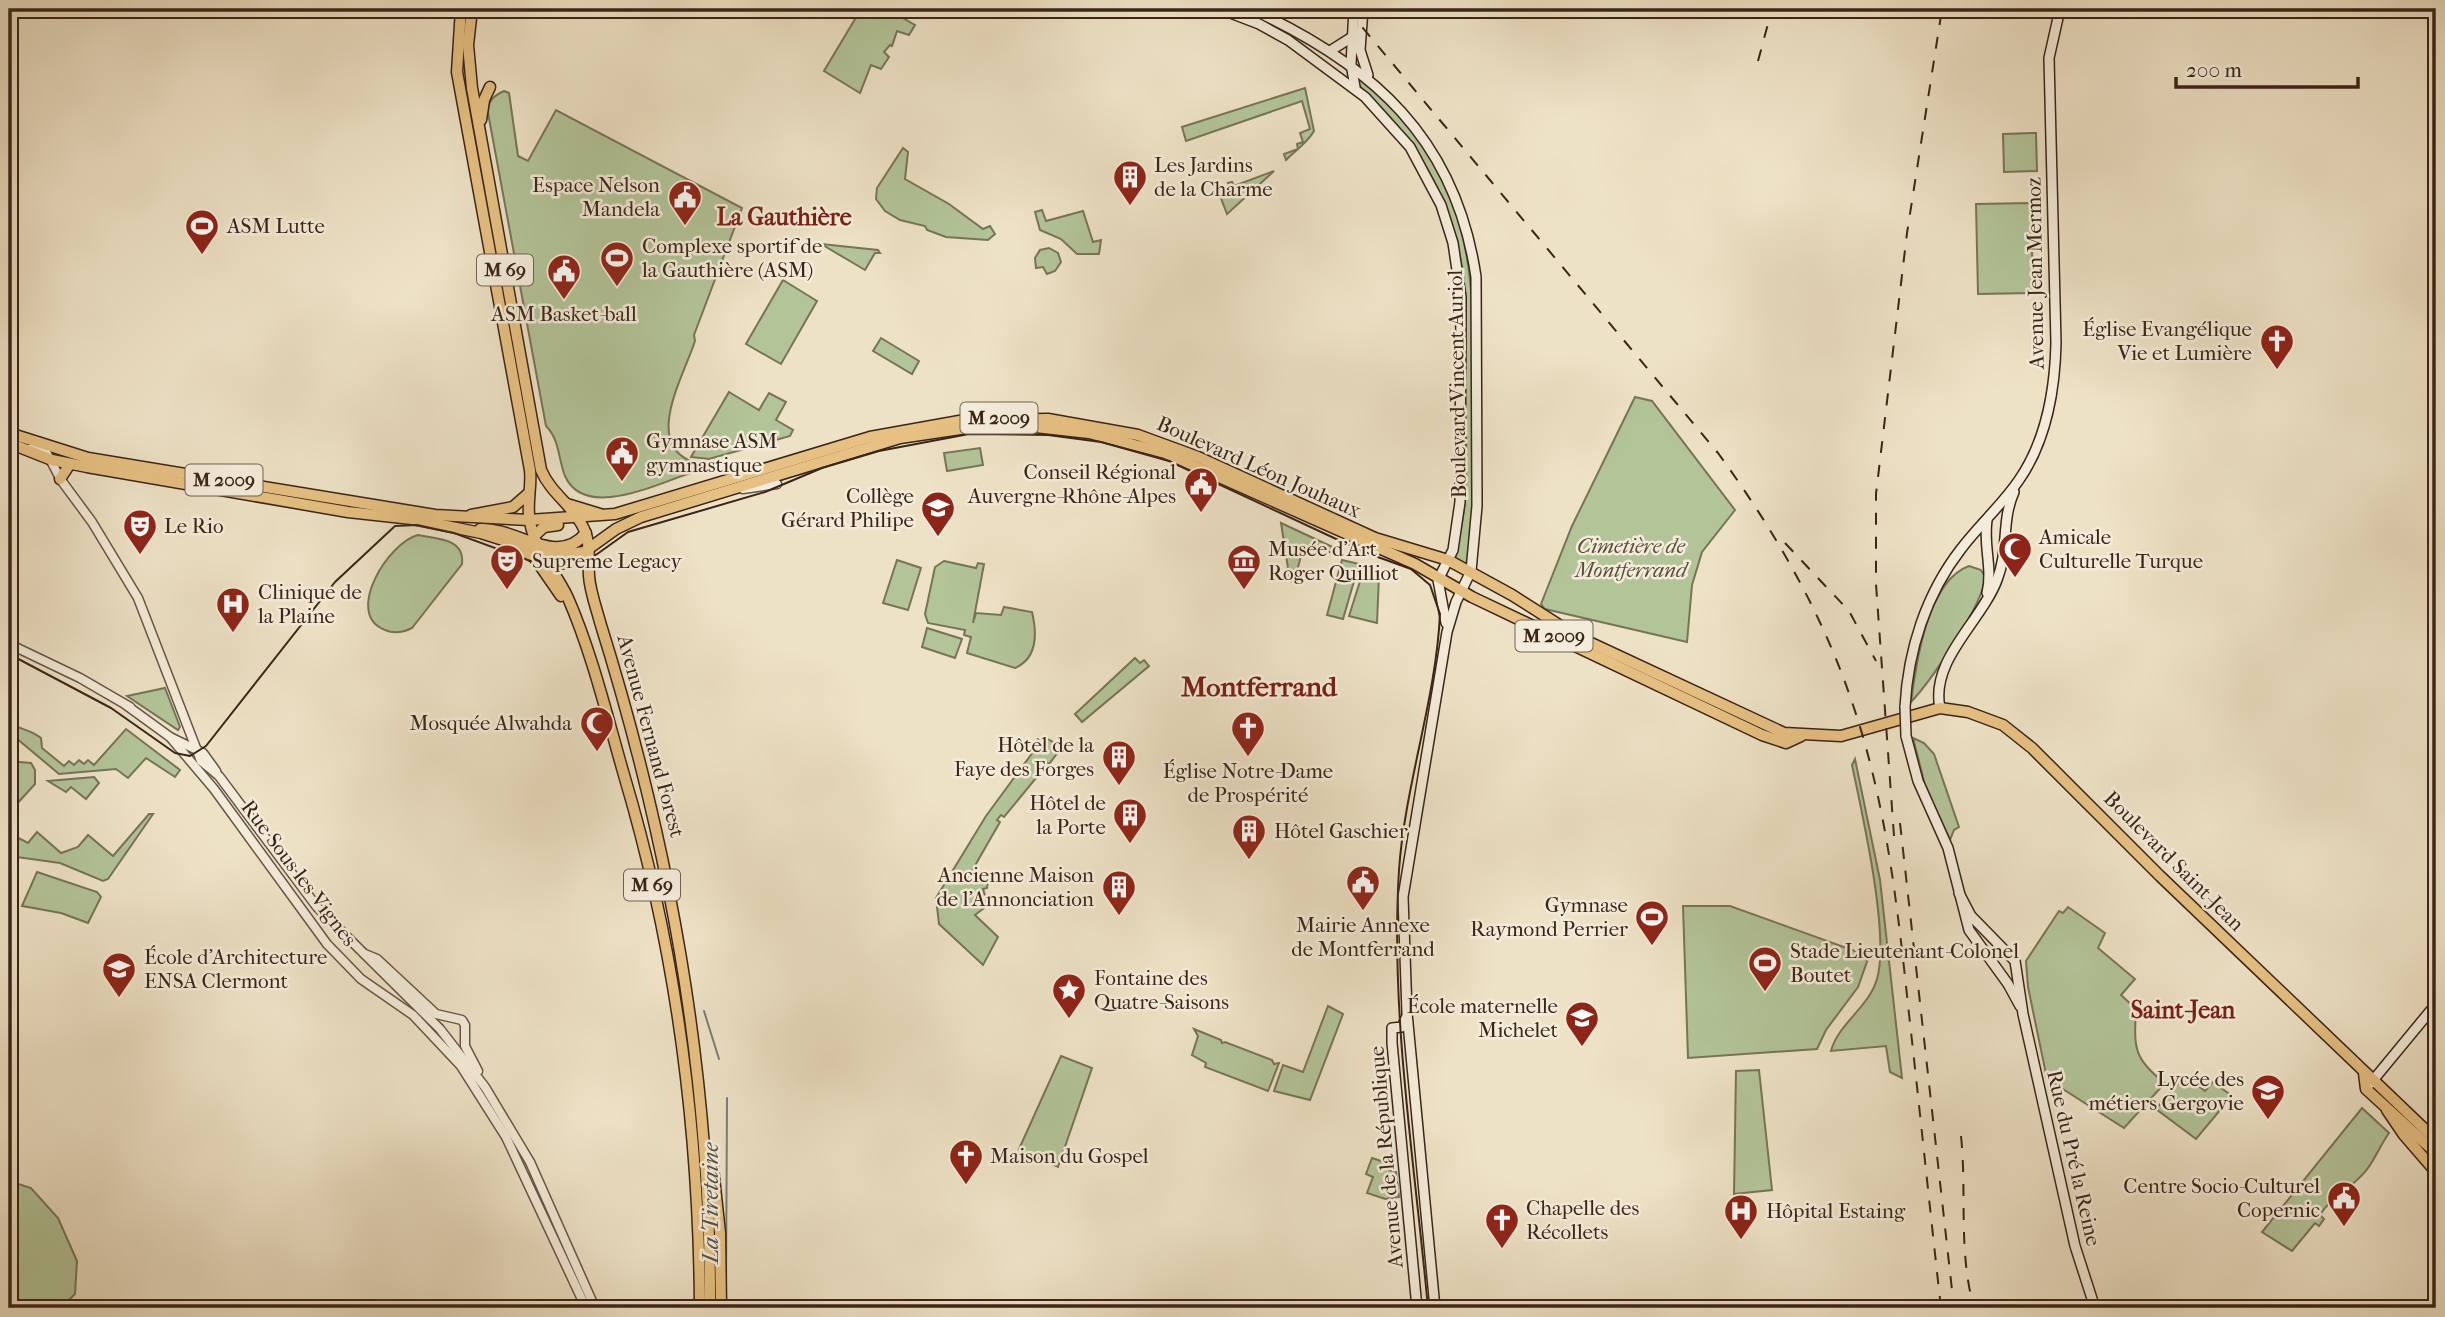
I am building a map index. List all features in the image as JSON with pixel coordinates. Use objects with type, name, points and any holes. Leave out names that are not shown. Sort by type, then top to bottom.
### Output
[{"type":"main road","name":"M 69","points":[[461,9],[457,72],[530,470],[529,520],[537,544],[574,613]]},
{"type":"main road","name":"M 69","points":[[472,9],[468,67],[541,470],[550,486],[582,525],[589,549]]},
{"type":"main road","name":"Boulevard Vincent Auriol","points":[[1220,9],[1259,23],[1304,50],[1355,88],[1393,125],[1422,166],[1441,205],[1456,258],[1461,297],[1460,502],[1457,532],[1444,559]]},
{"type":"main road","name":"Boulevard Vincent Auriol","points":[[1251,9],[1300,33],[1369,78],[1400,108],[1430,149],[1456,198],[1470,243],[1478,298],[1477,506],[1471,571],[1464,593]]},
{"type":"main road","points":[[1354,9],[1350,64],[1355,88]]},
{"type":"main road","points":[[1363,9],[1360,50],[1369,78]]},
{"type":"main road","name":"Avenue Jean Mermoz","points":[[1906,736],[1905,707],[1913,649],[1927,609],[1950,565],[2019,480],[2034,454],[2054,379],[2056,339],[2049,58],[2060,9]]},
{"type":"main road","points":[[1330,51],[1352,37]]},
{"type":"main road","points":[[1332,71],[1350,64],[1360,50]]},
{"type":"main road","points":[[482,145],[481,115],[490,87]]},
{"type":"main road","name":"Boulevard Léon Jouhaux","points":[[623,512],[870,437],[928,425],[993,418],[1048,419],[1099,426],[1152,440],[1375,538],[1444,559]]},
{"type":"main road","name":"Boulevard Léon Jouhaux","points":[[589,549],[624,525],[657,513],[776,481],[843,454],[927,432],[1017,426],[1078,431],[1176,457],[1415,564],[1464,593]]},
{"type":"main road","name":"M 2009","points":[[9,433],[69,459],[469,530],[537,544],[572,556],[589,549]]},
{"type":"main road","name":"M 2009","points":[[9,443],[52,460],[69,459],[464,517],[582,525],[623,512]]},
{"type":"main road","points":[[60,479],[69,459]]},
{"type":"main road","points":[[1940,708],[1940,679],[1944,666],[1950,661],[1984,603],[2002,565],[2005,514],[2019,480]]},
{"type":"main road","points":[[1259,485],[1262,497],[1280,496]]},
{"type":"main road","points":[[464,517],[513,507],[529,493]]},
{"type":"main road","points":[[565,503],[607,515]]},
{"type":"main road","points":[[537,544],[547,526],[604,521],[623,512]]},
{"type":"main road","points":[[1984,603],[1989,580],[1985,533],[1987,518]]},
{"type":"main road","points":[[469,530],[493,528],[554,549],[566,548],[582,525]]},
{"type":"main road","points":[[497,536],[534,557],[574,613]]},
{"type":"main road","name":"Avenue Fernand Forest","points":[[589,549],[591,589],[644,773],[666,870],[691,1007],[704,1122],[710,1308]]},
{"type":"main road","points":[[1444,559],[1438,580],[1446,607],[1447,632]]},
{"type":"main road","name":"M 2009","points":[[1444,559],[1471,571],[1578,637],[1774,729],[1801,736],[1848,734],[1940,708]]},
{"type":"main road","points":[[1447,632],[1464,593]]},
{"type":"main road","name":"M 2009","points":[[1464,593],[1762,735],[1786,743],[1801,736]]},
{"type":"main road","name":"Avenue Fernand Forest","points":[[574,613],[633,806],[664,949],[684,1068],[695,1164],[700,1275],[698,1308]]},
{"type":"main road","name":"Avenue de la République","points":[[1434,1308],[1407,1013],[1404,905],[1406,867],[1447,632]]},
{"type":"main road","name":"Boulevard Saint-Jean","points":[[1940,708],[1982,716],[2019,736],[2364,1072],[2369,1085],[2386,1106],[2436,1153]]},
{"type":"main road","name":"Rue du Pré la Reine","points":[[1906,736],[1918,781],[1948,848],[1972,937],[2008,984],[2023,1014]]},
{"type":"main road","name":"Rue du Pré la Reine","points":[[1959,893],[1971,916],[2015,961],[2023,1014],[2075,1246],[2095,1308]]},
{"type":"main road","points":[[2369,1085],[2436,1004]]},
{"type":"main road","name":"Avenue de la République","points":[[1407,1013],[1402,1027],[1392,1028],[1392,1043],[1417,1308]]},
{"type":"main road","name":"Boulevard Saint-Jean","points":[[2369,1085],[2436,1140]]},
{"type":"main road","points":[[2386,1106],[2393,1121],[2436,1172]]},
{"type":"main road","points":[[704,1122],[717,1198],[721,1308]]},
{"type":"street","points":[[26,450],[43,446],[60,479]]},
{"type":"street","name":"Boulevard Léon Jouhaux","points":[[776,481],[787,468],[814,455]]},
{"type":"street","points":[[770,466],[776,481]]},
{"type":"street","name":"Rue Sous les Vignes","points":[[60,479],[138,598],[201,761],[219,776],[309,898],[362,954],[440,1029],[478,1078],[511,1126],[530,1162],[595,1308]]},
{"type":"street","points":[[9,644],[66,671],[151,719],[154,725],[195,750],[192,765],[219,776]]},
{"type":"street","points":[[174,738],[187,727]]},
{"type":"street","name":"Rue Sous les Vignes","points":[[174,738],[327,944],[361,979],[413,1015],[461,1066],[506,1137],[586,1308]]},
{"type":"street","points":[[362,954],[377,959],[436,1014],[461,1020],[465,1025],[465,1046],[478,1070],[478,1078]]},
{"type":"green space","points":[[861,9],[887,9],[915,25],[909,35],[897,31],[892,46],[884,52],[889,57],[881,69],[871,65],[860,93],[824,71]]},
{"type":"green space","points":[[1359,74],[1401,115],[1431,156],[1451,199],[1464,243],[1474,337],[1473,525],[1466,565],[1451,559],[1462,520],[1466,478],[1465,311],[1459,252],[1448,213],[1431,175],[1402,132],[1359,85],[1356,80]]},
{"type":"green space","points":[[1305,88],[1314,131],[1298,149],[1297,144],[1303,142],[1300,133],[1310,129],[1302,101],[1186,141],[1182,127]]},
{"type":"green space","name":"Complexe sportif de la Gauthière (ASM)","points":[[504,91],[509,93],[518,156],[528,161],[556,110],[742,208],[694,335],[695,341],[671,409],[671,442],[679,454],[695,463],[691,473],[642,490],[605,497],[588,496],[575,489],[565,476],[556,443],[546,426],[488,113],[492,99]]},
{"type":"green space","points":[[2036,133],[2037,171],[2004,172],[2003,134]]},
{"type":"green space","points":[[903,148],[908,152],[905,179],[949,204],[983,229],[990,226],[995,234],[988,240],[946,237],[927,230],[925,226],[900,220],[885,211],[876,199],[877,188]]},
{"type":"green space","points":[[1298,149],[1286,160],[1284,154]]},
{"type":"green space","points":[[1274,171],[1227,214],[1219,193],[1230,189],[1228,183],[1232,182],[1234,186]]},
{"type":"green space","points":[[2031,203],[2033,293],[1978,294],[1976,204]]},
{"type":"green space","points":[[1042,210],[1046,221],[1083,211],[1093,242],[1101,240],[1099,254],[1077,254],[1061,239],[1040,230],[1035,212]]},
{"type":"green space","points":[[821,244],[878,250],[880,253],[875,253],[865,270]]},
{"type":"green space","points":[[1049,248],[1058,253],[1061,262],[1055,271],[1047,274],[1043,267],[1036,268],[1035,258],[1040,250]]},
{"type":"green space","points":[[783,280],[817,301],[781,364],[746,344]]},
{"type":"green space","points":[[881,338],[919,361],[912,374],[873,351]]},
{"type":"green space","points":[[729,392],[759,410],[769,393],[786,402],[776,420],[793,430],[790,436],[709,459],[691,457]]},
{"type":"green space","name":"Cimetière de Montferrand","points":[[1635,397],[1652,401],[1735,510],[1702,552],[1692,585],[1687,642],[1545,609],[1541,604],[1572,526]]},
{"type":"green space","points":[[980,448],[983,465],[947,471],[944,453]]},
{"type":"green space","points":[[1281,523],[1339,550],[1337,554],[1304,545],[1294,582],[1290,581]]},
{"type":"green space","points":[[418,535],[454,544],[462,555],[462,564],[412,628],[399,632],[388,631],[373,622],[368,609],[369,595],[384,564],[407,540]]},
{"type":"green space","points":[[897,560],[921,568],[908,610],[883,603]]},
{"type":"green space","points":[[1342,560],[1359,564],[1343,619],[1327,615]]},
{"type":"green space","points":[[944,561],[976,568],[978,563],[984,564],[973,623],[976,613],[1001,615],[1004,607],[1032,612],[1034,644],[1023,664],[1015,668],[967,653],[971,637],[964,635],[965,630],[928,623],[925,614],[935,567]]},
{"type":"green space","points":[[1969,566],[1981,570],[1985,577],[1976,605],[1942,661],[1911,702],[1920,646],[1934,606],[1943,588],[1955,575]]},
{"type":"green space","points":[[1363,572],[1379,576],[1377,623],[1349,616]]},
{"type":"green space","points":[[927,628],[962,639],[955,658],[922,647]]},
{"type":"green space","points":[[1135,658],[1140,663],[1144,660],[1149,666],[1082,722],[1075,714]]},
{"type":"green space","points":[[165,688],[180,727],[178,730],[127,696]]},
{"type":"green space","points":[[9,722],[41,738],[42,748],[64,766],[69,761],[74,765],[79,760],[84,764],[88,760],[94,765],[126,729],[180,770],[175,777],[146,758],[128,778],[116,769],[59,774],[9,732]]},
{"type":"green space","points":[[1046,738],[1062,747],[1049,764],[1045,761],[1039,769],[1041,772],[1004,817],[1001,815],[997,820],[1000,822],[969,876],[988,882],[987,888],[983,889],[988,905],[975,915],[998,937],[983,965],[939,924],[936,898],[986,816],[1033,752],[1029,749],[1038,739],[1042,742]]},
{"type":"green space","points":[[1913,738],[1924,743],[1934,754],[1959,827],[1954,830],[1950,840],[1926,789]]},
{"type":"green space","points":[[1855,759],[1880,880],[1902,1078],[1890,1072],[1886,1046],[1831,1051],[1840,1032],[1873,989],[1880,959],[1880,934],[1868,842],[1852,765]]},
{"type":"green space","points":[[9,761],[31,763],[35,770],[35,784],[14,807],[9,808]]},
{"type":"green space","points":[[94,777],[99,783],[86,799],[71,787],[66,792],[48,781]]},
{"type":"green space","points":[[149,814],[153,814],[108,879],[103,881],[60,863],[9,856],[9,833],[28,843],[37,832],[61,853],[78,847],[88,835],[113,856]]},
{"type":"green space","points":[[37,872],[97,892],[101,897],[88,923],[61,913],[22,906]]},
{"type":"green space","name":"Stade Lieutenant-Colonel Boutet","points":[[1683,906],[1730,906],[1869,956],[1858,987],[1826,1030],[1817,1049],[1688,1058]]},
{"type":"green space","points":[[2068,907],[2105,933],[2098,948],[2135,979],[2121,995],[2136,1009],[2136,1043],[2141,1059],[2165,1083],[2124,1128],[2047,1079],[2028,987],[2026,961],[2059,911],[2063,913]]},
{"type":"green space","points":[[1328,1006],[1343,1014],[1310,1100],[1274,1091],[1283,1065],[1303,1072]]},
{"type":"green space","points":[[1194,1029],[1221,1040],[1222,1043],[1272,1060],[1274,1064],[1279,1063],[1268,1091],[1205,1067],[1206,1063],[1192,1055],[1198,1036]]},
{"type":"green space","points":[[1061,1056],[1092,1068],[1058,1167],[1019,1149]]},
{"type":"green space","points":[[1759,1070],[1772,1190],[1734,1194],[1736,1071]]},
{"type":"green space","points":[[2185,1075],[2205,1091],[2213,1082],[2232,1096],[2196,1139],[2156,1109]]},
{"type":"green space","points":[[2362,1108],[2389,1133],[2363,1175],[2330,1202],[2320,1215],[2324,1219],[2319,1226],[2315,1223],[2292,1251],[2262,1232]]},
{"type":"green space","points":[[1372,1158],[1387,1163],[1387,1169],[1396,1172],[1399,1197],[1385,1199],[1367,1193],[1373,1177],[1366,1174]]},
{"type":"green space","points":[[9,1181],[31,1188],[58,1218],[77,1261],[75,1294],[60,1308],[9,1308]]},
{"type":"waterway","name":"La Tiretaine","points":[[704,1011],[719,1059]]},
{"type":"waterway","name":"La Tiretaine","points":[[726,1290],[727,1098]]},
{"type":"tram line","points":[[9,654],[111,708],[175,753],[190,756],[206,746],[335,582],[395,526],[417,525],[454,533],[547,567],[567,569],[586,562],[628,532],[765,492],[822,468],[879,451],[969,434],[1048,435],[1101,442],[1169,461],[1364,552],[1411,569],[1430,585],[1440,614],[1433,678],[1402,838],[1397,925],[1405,1089],[1428,1308]]},
{"type":"railway","points":[[1347,9],[1718,453],[1759,513],[1813,607],[1854,708],[1883,821],[1905,975],[1941,1308]]},
{"type":"railway","points":[[1758,61],[1772,9]]},
{"type":"railway","points":[[1894,836],[1876,584],[1876,494],[1907,233],[1942,9]]},
{"type":"railway","points":[[1785,543],[1849,611],[1876,661]]},
{"type":"railway","points":[[1900,823],[1954,1308]]},
{"type":"railway","points":[[1961,1136],[1964,1244],[1974,1308]]},
{"type":"place","name":"Les Jardins de la Charme","points":[[1130,207]]},
{"type":"place","name":"Espace Nelson Mandela","points":[[685,227]]},
{"type":"place","name":"ASM Lutte","points":[[202,256]]},
{"type":"place","name":"Complexe sportif de la Gauthière (ASM)","points":[[617,288]]},
{"type":"place","name":"ASM Basket-ball","points":[[564,301]]},
{"type":"place","name":"Église Evangélique Vie et Lumière","points":[[2277,371]]},
{"type":"place","name":"Gymnase ASM gymnastique","points":[[622,483]]},
{"type":"place","name":"Conseil Régional Auvergne-Rhône-Alpes","points":[[1201,514]]},
{"type":"place","name":"Collège Gérard Philipe","points":[[938,538]]},
{"type":"place","name":"Le Rio","points":[[140,556]]},
{"type":"place","name":"Amicale Culturelle Turque","points":[[2015,579]]},
{"type":"place","name":"Supreme Legacy","points":[[507,591]]},
{"type":"place","name":"Musée d'Art Roger Quilliot","points":[[1244,591]]},
{"type":"place","name":"Clinique de la Plaine","points":[[233,634]]},
{"type":"place","name":"Mosquée Alwahda","points":[[597,753]]},
{"type":"place","name":"Église Notre-Dame de Prospérité","points":[[1248,758]]},
{"type":"place","name":"Hôtel de la Faye des Forges","points":[[1119,787]]},
{"type":"place","name":"Hôtel de la Porte","points":[[1130,845]]},
{"type":"place","name":"Hôtel Gaschier","points":[[1249,861]]},
{"type":"place","name":"Mairie Annexe de Montferrand","points":[[1363,912]]},
{"type":"place","name":"Ancienne Maison de l'Annonciation","points":[[1119,917]]},
{"type":"place","name":"Gymnase Raymond Perrier","points":[[1652,947]]},
{"type":"place","name":"Stade Lieutenant-Colonel Boutet","points":[[1765,993]]},
{"type":"place","name":"École d'Architecture ENSA Clermont","points":[[119,999]]},
{"type":"place","name":"Fontaine des Quatre-Saisons","points":[[1069,1020]]},
{"type":"place","name":"École maternelle Michelet","points":[[1582,1048]]},
{"type":"place","name":"Lycée des métiers Gergovie","points":[[2268,1121]]},
{"type":"place","name":"Maison du Gospel","points":[[966,1186]]},
{"type":"place","name":"Centre Socio-Culturel Copernic","points":[[2344,1228]]},
{"type":"place","name":"Hôpital Estaing","points":[[1741,1241]]},
{"type":"place","name":"Chapelle des Récollets","points":[[1502,1250]]},
{"type":"district","name":"La Gauthière","points":[[784,217]]},
{"type":"district","name":"Montferrand","points":[[1259,686]]},
{"type":"district","name":"Saint-Jean","points":[[2183,1010]]}]
